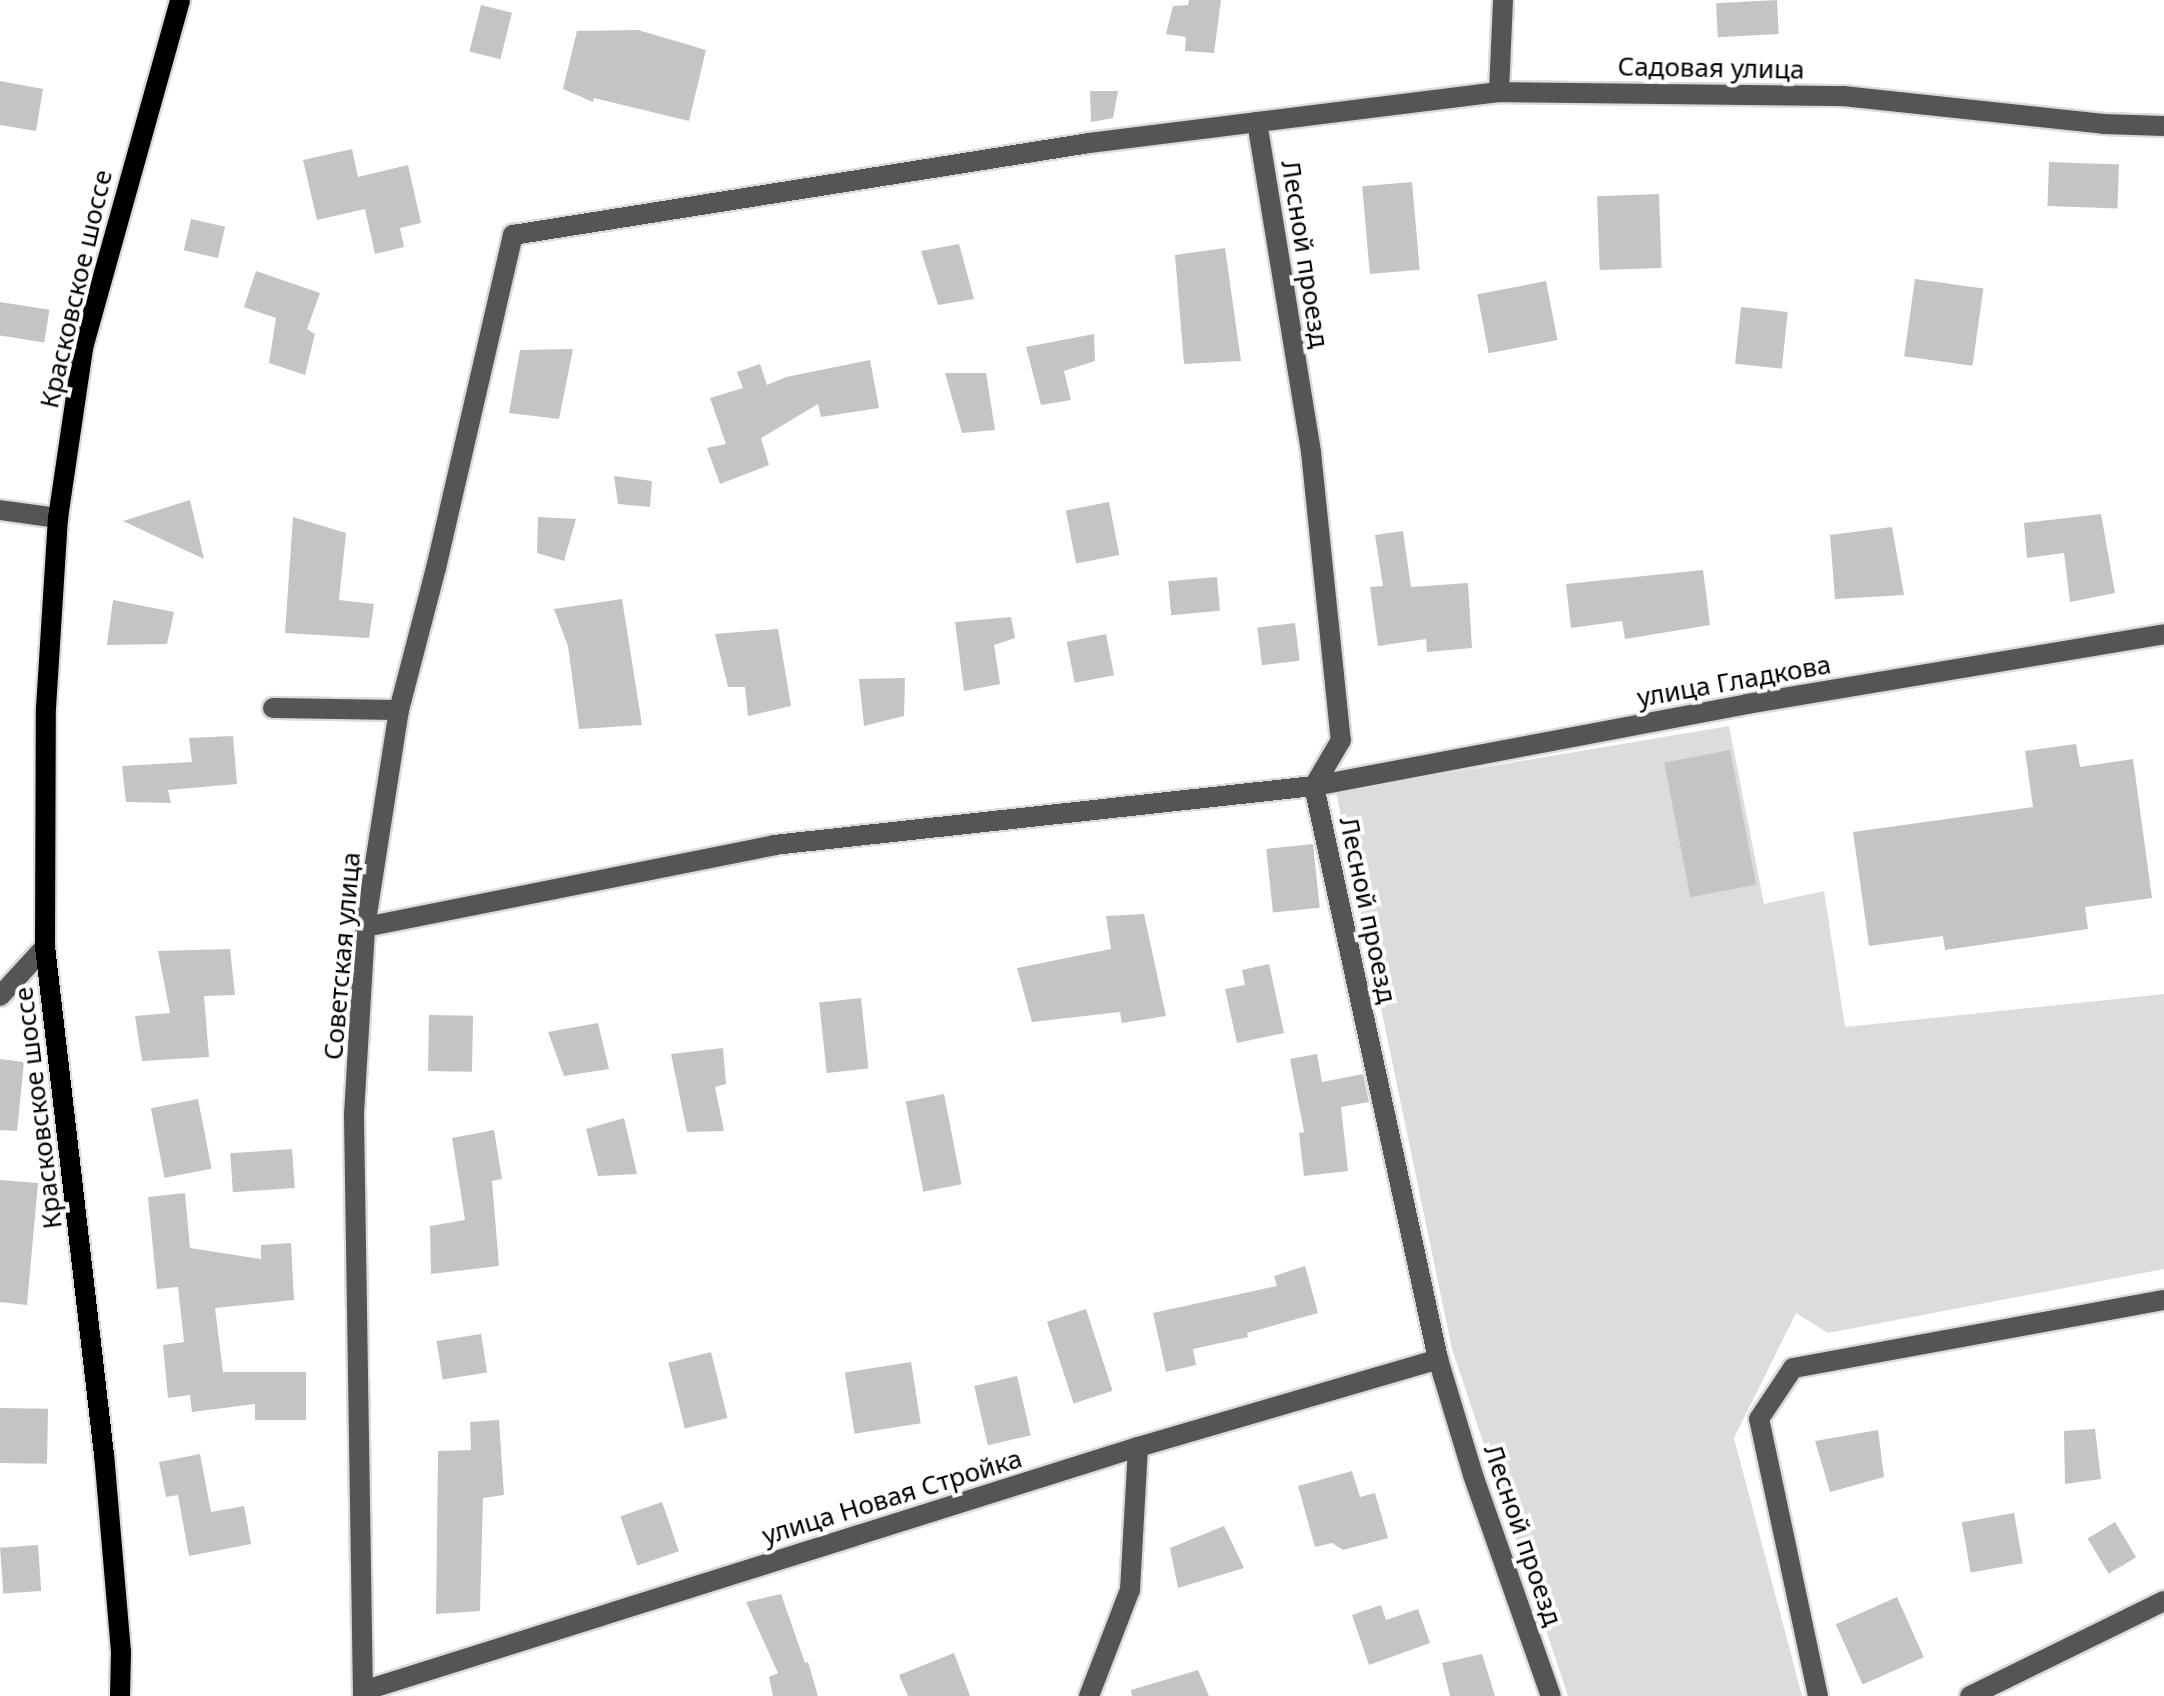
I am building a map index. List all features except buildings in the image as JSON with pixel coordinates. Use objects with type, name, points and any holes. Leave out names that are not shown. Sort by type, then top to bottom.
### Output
[{"type":"main road","name":"Красковское шоссе","points":[[120,1696],[121,1652],[104,1455],[45,947],[46,708],[58,518],[83,348],[180,0]]},
{"type":"street","points":[[1499,92],[1503,0]]},
{"type":"street","name":"Садовая улица","points":[[513,235],[1089,143],[1499,92],[1843,96],[2103,124],[2164,126]]},
{"type":"street","name":"Лесной проезд","points":[[1257,122],[1311,452],[1341,740],[1314,786],[1438,1359],[1473,1475],[1551,1696]]},
{"type":"street","name":"Советская улица","points":[[363,1693],[354,1114],[365,927],[399,710],[436,568],[513,235]]},
{"type":"street","points":[[0,510],[58,518]]},
{"type":"street","name":"улица Гладкова","points":[[365,927],[774,845],[1314,786],[1747,704],[2164,634]]},
{"type":"street","points":[[273,708],[399,710]]},
{"type":"street","points":[[0,996],[45,947]]},
{"type":"street","points":[[1818,1696],[1759,1419],[1793,1368],[2164,1300]]},
{"type":"street","name":"улица Новая Стройка","points":[[363,1693],[1138,1447],[1438,1359]]},
{"type":"street","points":[[1089,1696],[1130,1590],[1138,1447]]},
{"type":"street","points":[[1970,1696],[2000,1688],[2164,1601]]},
{"type":"shaded area","points":[[1729,726],[1764,904],[1824,891],[1845,1027],[2164,994],[2164,1269],[1828,1333],[1796,1313],[1734,1438],[1802,1696],[1568,1696],[1452,1349],[1336,792]]}]
